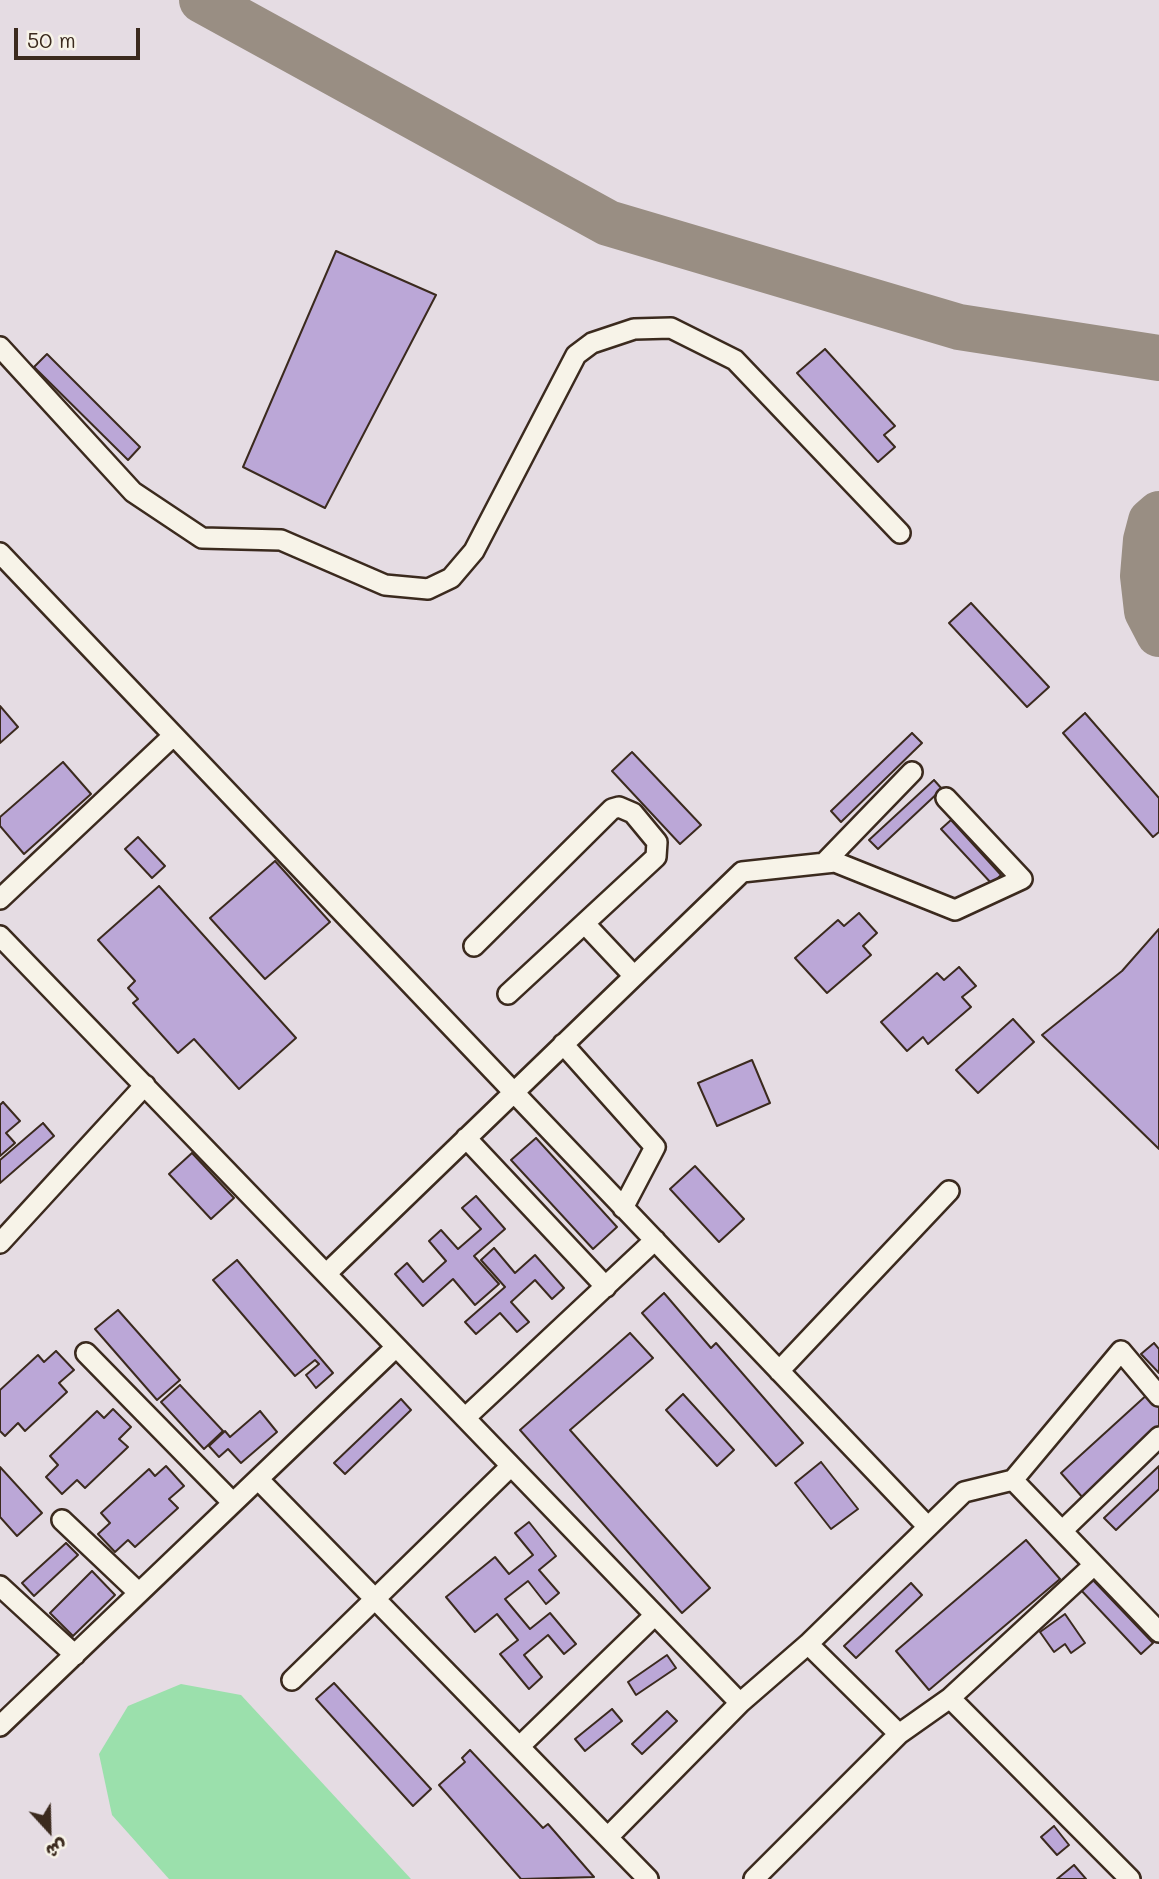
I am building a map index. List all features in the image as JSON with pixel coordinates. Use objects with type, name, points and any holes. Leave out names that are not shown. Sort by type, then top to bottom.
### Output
[{"type":"lane","points":[[0,347],[133,492],[202,538],[281,540],[385,585],[428,589],[451,578],[474,551],[576,355],[592,343],[634,328],[671,328],[735,360],[900,533]]},
{"type":"lane","points":[[0,553],[928,1527]]},
{"type":"lane","points":[[0,899],[173,736]]},
{"type":"lane","points":[[824,863],[912,772]]},
{"type":"lane","points":[[326,1274],[742,872],[835,862],[955,910],[1022,879],[946,798]]},
{"type":"lane","points":[[474,946],[606,814],[619,807],[627,808],[657,842],[659,852],[586,925],[508,994]]},
{"type":"lane","points":[[586,925],[634,976]]},
{"type":"lane","points":[[0,936],[740,1703]]},
{"type":"lane","points":[[564,1044],[655,1147],[623,1208]]},
{"type":"lane","points":[[0,1243],[145,1085]]},
{"type":"lane","points":[[466,1138],[606,1287]]},
{"type":"lane","points":[[779,1371],[949,1191]]},
{"type":"lane","points":[[465,1418],[655,1240]]},
{"type":"lane","points":[[0,1725],[396,1346]]},
{"type":"lane","points":[[609,1836],[740,1703],[808,1644],[964,1492],[1013,1480],[1121,1351],[1159,1396]]},
{"type":"lane","points":[[86,1353],[233,1503]]},
{"type":"lane","points":[[1062,1531],[1159,1437]]},
{"type":"lane","points":[[292,1680],[511,1466]]},
{"type":"lane","points":[[258,1479],[609,1836],[643,1877]]},
{"type":"lane","points":[[1013,1480],[1159,1632]]},
{"type":"lane","points":[[62,1520],[139,1593]]},
{"type":"lane","points":[[754,1879],[899,1734],[950,1698],[1094,1565]]},
{"type":"lane","points":[[0,1587],[75,1654]]},
{"type":"lane","points":[[520,1746],[655,1615]]},
{"type":"lane","points":[[808,1644],[899,1734]]},
{"type":"lane","points":[[950,1698],[1130,1879]]},
{"type":"shaded area","points":[[0,0],[1159,0],[1159,1879],[0,1879]]},
{"type":"green space","points":[[181,1684],[241,1695],[411,1879],[169,1879],[112,1815],[99,1754],[128,1706]]},
{"type":"building","points":[[336,251],[436,295],[325,508],[243,467]]},
{"type":"building","points":[[825,349],[895,426],[884,435],[895,447],[878,462],[797,373]]},
{"type":"building","points":[[47,354],[140,447],[128,460],[34,367]]},
{"type":"building","points":[[971,603],[1049,687],[1027,707],[949,623]]},
{"type":"building","points":[[0,706],[18,727],[0,743]]},
{"type":"building","points":[[1085,713],[1159,798],[1159,832],[1153,837],[1063,733]]},
{"type":"building","points":[[912,733],[922,743],[841,822],[831,811]]},
{"type":"building","points":[[632,752],[701,825],[680,844],[612,771]]},
{"type":"building","points":[[63,762],[91,794],[24,854],[0,826],[0,817]]},
{"type":"building","points":[[934,780],[942,789],[878,849],[869,840]]},
{"type":"building","points":[[951,820],[1001,875],[992,884],[941,829]]},
{"type":"building","points":[[138,837],[165,866],[152,878],[125,849]]},
{"type":"building","points":[[275,861],[330,922],[265,979],[210,918]]},
{"type":"building","points":[[159,886],[296,1038],[239,1089],[194,1039],[178,1053],[133,1003],[138,999],[128,988],[135,981],[98,940]]},
{"type":"building","points":[[859,913],[877,933],[863,946],[871,955],[827,993],[795,958],[838,920],[844,926]]},
{"type":"building","points":[[1159,929],[1159,1149],[1042,1035],[1122,971]]},
{"type":"building","points":[[959,967],[976,986],[962,997],[971,1007],[928,1044],[923,1037],[907,1051],[881,1022],[937,973],[944,980]]},
{"type":"building","points":[[1013,1019],[1034,1042],[978,1093],[956,1070]]},
{"type":"building","points":[[752,1060],[770,1103],[717,1126],[698,1083]]},
{"type":"building","points":[[3,1102],[20,1121],[6,1133],[15,1143],[0,1156],[0,1105]]},
{"type":"building","points":[[43,1123],[54,1136],[0,1183],[0,1160]]},
{"type":"building","points":[[536,1138],[617,1227],[593,1249],[511,1160]]},
{"type":"building","points":[[192,1153],[234,1198],[211,1219],[169,1174]]},
{"type":"building","points":[[695,1166],[744,1219],[719,1242],[670,1189]]},
{"type":"building","points":[[476,1196],[505,1229],[474,1256],[499,1284],[475,1305],[453,1279],[423,1306],[395,1274],[407,1263],[423,1282],[446,1261],[429,1241],[441,1230],[458,1249],[481,1229],[462,1208]]},
{"type":"building","points":[[494,1248],[515,1273],[535,1255],[564,1288],[552,1299],[535,1280],[511,1302],[529,1322],[517,1332],[500,1313],[476,1334],[465,1322],[505,1287],[481,1260]]},
{"type":"building","points":[[237,1260],[333,1373],[316,1388],[306,1375],[319,1364],[315,1360],[295,1376],[213,1280]]},
{"type":"building","points":[[664,1293],[711,1348],[716,1343],[803,1443],[776,1466],[642,1313]]},
{"type":"building","points":[[118,1310],[180,1380],[157,1400],[95,1329]]},
{"type":"building","points":[[630,1333],[653,1358],[570,1430],[710,1588],[682,1613],[520,1430]]},
{"type":"building","points":[[1154,1343],[1159,1349],[1159,1373],[1141,1354]]},
{"type":"building","points":[[56,1351],[74,1370],[59,1383],[67,1392],[25,1431],[18,1423],[5,1436],[0,1431],[0,1390],[38,1355],[44,1362]]},
{"type":"building","points":[[180,1385],[223,1431],[204,1449],[161,1402]]},
{"type":"building","points":[[1150,1392],[1159,1401],[1159,1429],[1083,1498],[1061,1473]]},
{"type":"building","points":[[683,1394],[734,1450],[717,1466],[666,1410]]},
{"type":"building","points":[[401,1399],[411,1410],[345,1474],[334,1463]]},
{"type":"building","points":[[113,1409],[131,1427],[119,1439],[128,1447],[85,1488],[77,1480],[62,1494],[46,1477],[58,1465],[50,1456],[97,1411],[104,1418]]},
{"type":"building","points":[[260,1411],[277,1432],[241,1463],[228,1449],[219,1457],[209,1446],[225,1431],[230,1437]]},
{"type":"building","points":[[821,1462],[858,1509],[831,1529],[795,1483]]},
{"type":"building","points":[[166,1466],[184,1486],[169,1499],[178,1508],[135,1547],[128,1540],[115,1552],[98,1534],[110,1523],[101,1513],[149,1469],[155,1476]]},
{"type":"building","points":[[1159,1466],[1159,1489],[1116,1530],[1104,1518]]},
{"type":"building","points":[[0,1467],[42,1513],[17,1536],[0,1517]]},
{"type":"building","points":[[529,1522],[556,1556],[539,1570],[559,1593],[546,1604],[528,1581],[505,1599],[530,1629],[550,1613],[576,1644],[564,1654],[548,1635],[524,1655],[542,1677],[529,1689],[500,1654],[518,1640],[497,1614],[475,1632],[446,1597],[495,1557],[509,1574],[533,1555],[515,1533]]},
{"type":"building","points":[[1026,1540],[1060,1579],[929,1690],[896,1651]]},
{"type":"building","points":[[66,1543],[78,1555],[34,1596],[22,1583]]},
{"type":"building","points":[[92,1571],[115,1595],[73,1636],[50,1613]]},
{"type":"building","points":[[1091,1578],[1153,1643],[1141,1654],[1080,1589]]},
{"type":"building","points":[[911,1583],[922,1595],[856,1658],[844,1646]]},
{"type":"building","points":[[1065,1614],[1085,1643],[1071,1653],[1065,1644],[1054,1652],[1040,1632]]},
{"type":"building","points":[[667,1655],[676,1668],[636,1695],[628,1682]]},
{"type":"building","points":[[334,1683],[431,1789],[413,1806],[316,1699]]},
{"type":"building","points":[[612,1709],[622,1721],[585,1751],[575,1739]]},
{"type":"building","points":[[667,1711],[677,1721],[642,1754],[632,1744]]},
{"type":"building","points":[[470,1750],[543,1828],[548,1824],[594,1877],[521,1879],[439,1785],[465,1762],[462,1758]]},
{"type":"building","points":[[1054,1826],[1069,1845],[1057,1855],[1041,1837]]},
{"type":"building","points":[[1074,1865],[1086,1879],[1057,1879]]},
{"type":"taxiway","points":[[202,0],[608,223],[959,327],[1159,358]]},
{"type":"taxiway","points":[[1159,514],[1151,521],[1146,540],[1143,576],[1147,611],[1159,634]]}]
